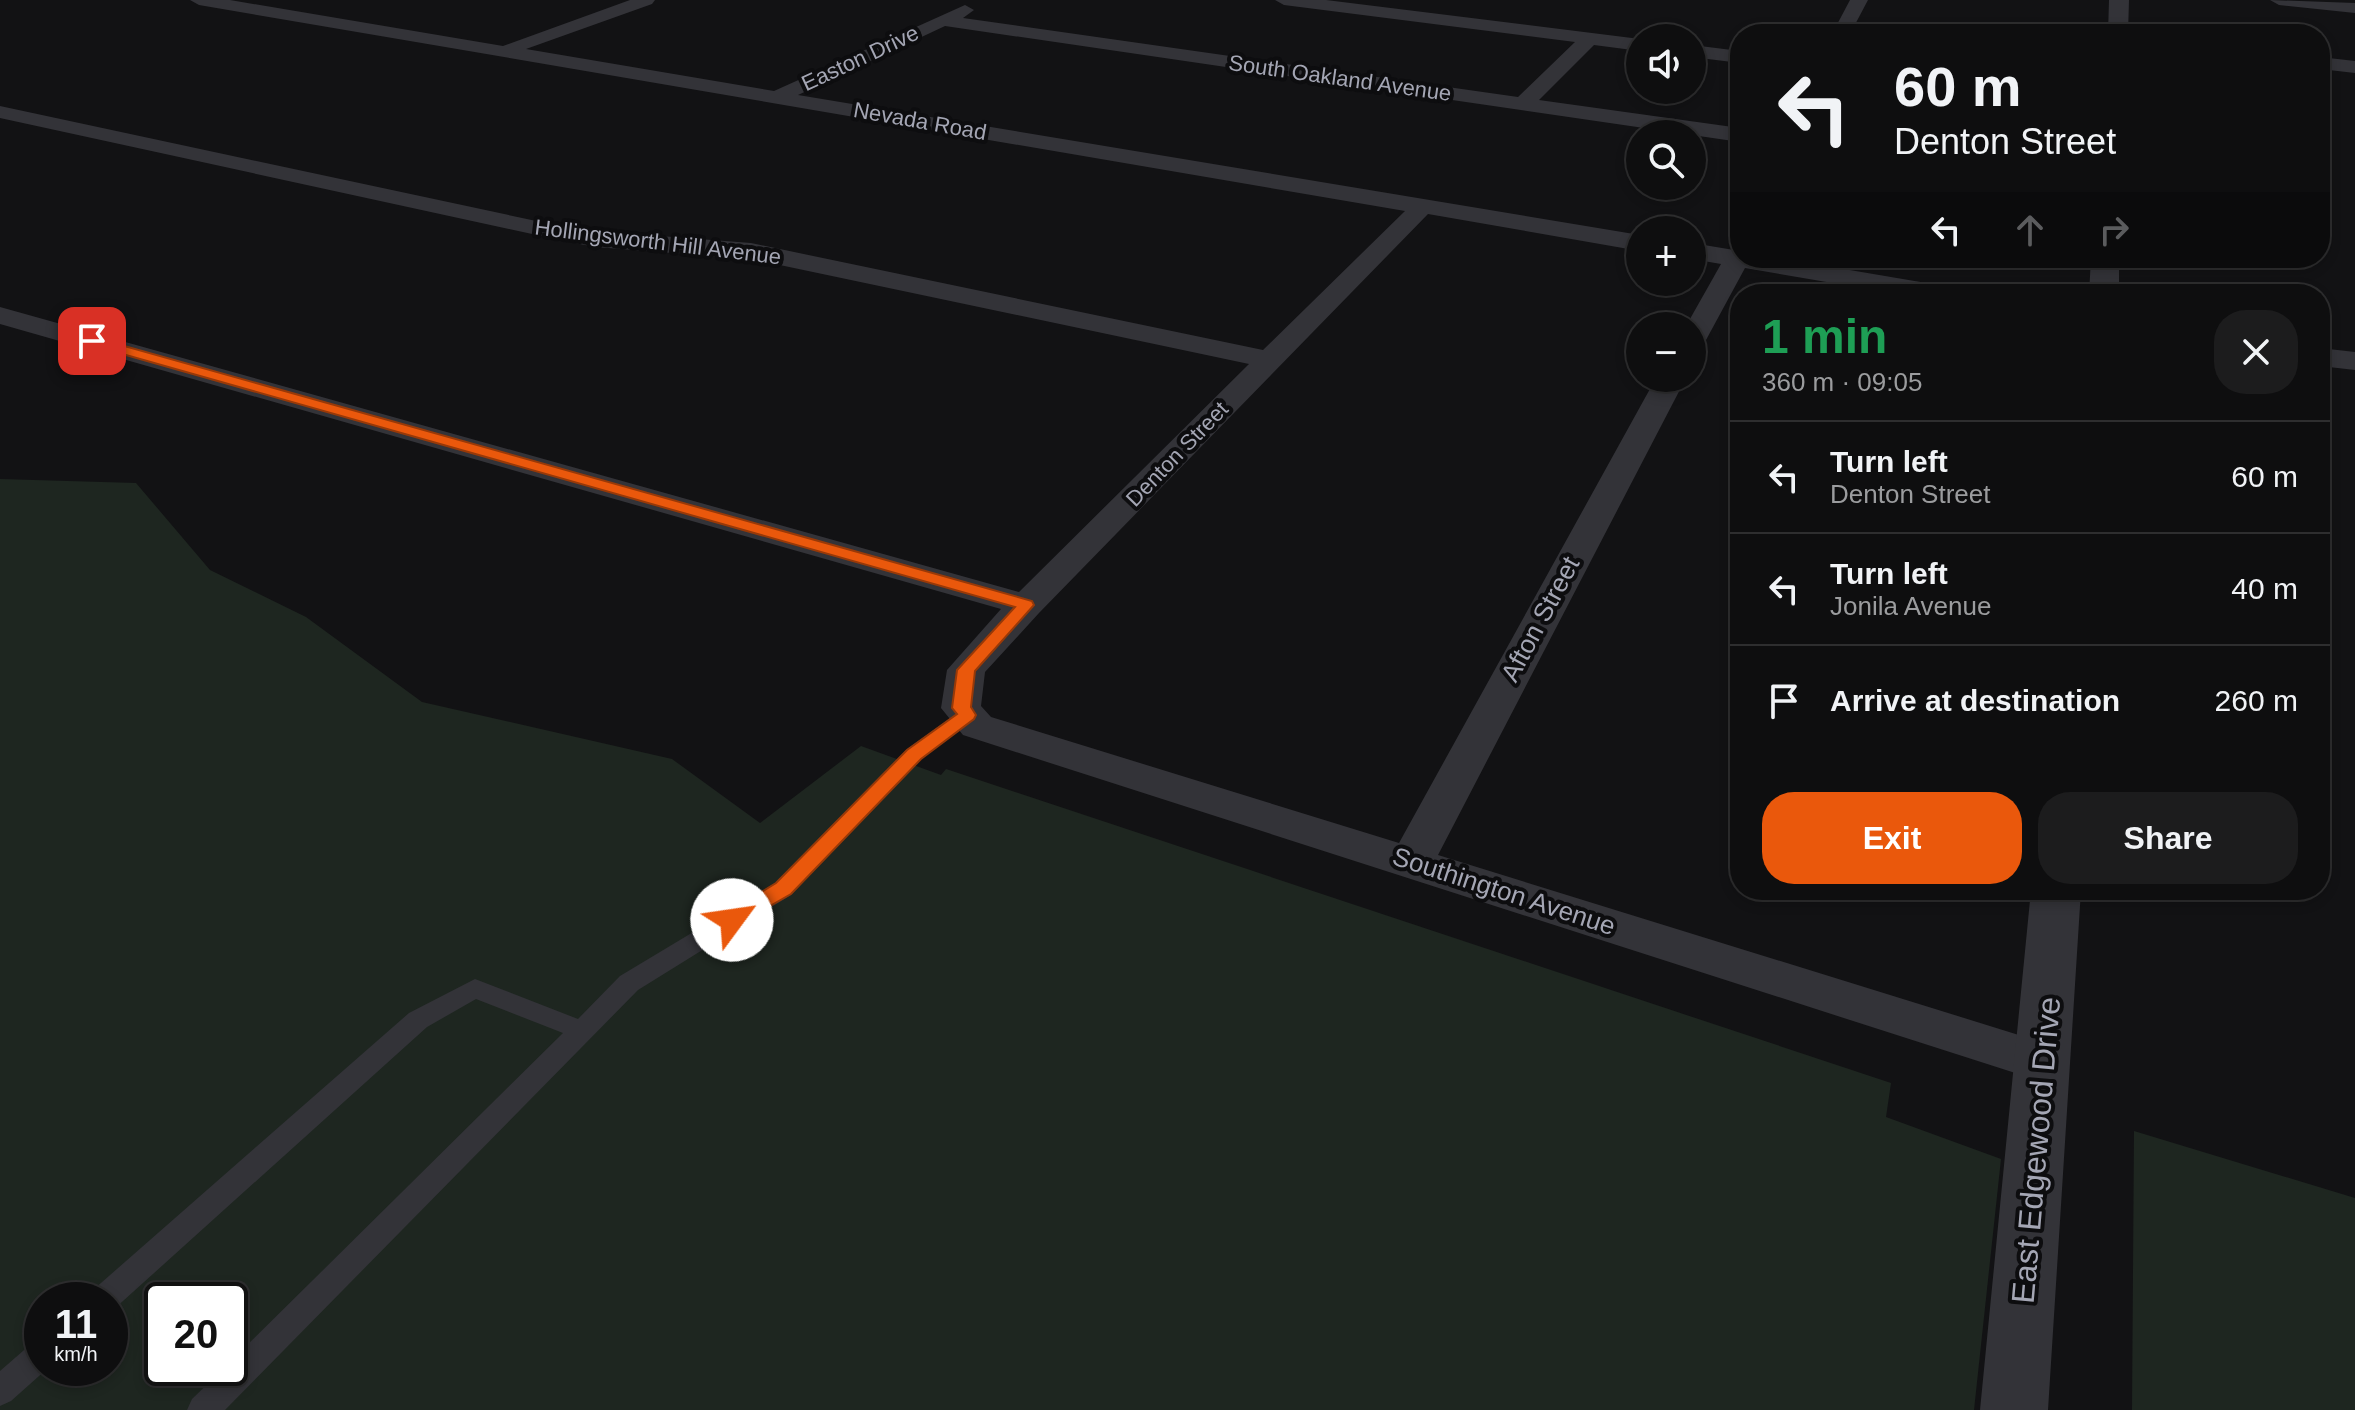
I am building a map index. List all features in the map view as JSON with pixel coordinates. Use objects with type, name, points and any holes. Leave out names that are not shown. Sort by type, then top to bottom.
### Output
[{"type":"street","name":"Nevada Road","points":[[199,0],[1626,241]]},
{"type":"street","points":[[506,51],[646,0]]},
{"type":"street","name":"Easton Drive","points":[[777,97],[987,0]]},
{"type":"street","points":[[1284,0],[1626,43]]},
{"type":"street","points":[[1846,24],[1859,0]]},
{"type":"street","points":[[2118,24],[2119,0]]},
{"type":"street","points":[[2279,0],[2355,8]]},
{"type":"street","name":"South Oakland Avenue","points":[[941,20],[1730,134]]},
{"type":"street","points":[[1523,104],[1590,38]]},
{"type":"street","points":[[1706,53],[1730,56]]},
{"type":"street","points":[[2330,64],[2355,67]]},
{"type":"street","name":"Hollingsworth Hill Avenue","points":[[0,112],[555,232],[595,239],[751,251],[1269,360]]},
{"type":"street","name":"Denton Street","points":[[967,715],[961,708],[966,670],[1026,605],[1423,206]]},
{"type":"street","points":[[1706,253],[1730,258]]},
{"type":"street","points":[[1706,315],[1732,268]]},
{"type":"street","points":[[1790,268],[1885,284]]},
{"type":"street","points":[[0,315],[1026,605]]},
{"type":"street","points":[[2330,358],[2355,361]]},
{"type":"street","name":"Afton Street","points":[[1412,861],[1663,392]]},
{"type":"street","name":"Southington Avenue","points":[[967,715],[977,726],[2043,1062]]},
{"type":"street","name":"East Edgewood Drive","points":[[2014,1410],[2055,900]]},
{"type":"lane","points":[[203,1410],[629,983],[783,889],[914,754],[967,715]]},
{"type":"lane","points":[[123,1282],[418,1020],[475,988],[580,1030]]},
{"type":"lane","points":[[0,1391],[24,1370]]},
{"type":"shaded area","points":[[0,479],[136,483],[210,570],[306,617],[422,702],[672,759],[760,823],[861,746],[941,775],[946,769],[1891,1083],[1886,1117],[2001,1159],[1974,1410],[0,1410]]},
{"type":"shaded area","points":[[2134,1131],[2355,1198],[2355,1410],[2132,1410]]},
{"type":"route","points":[[92,341],[1026,605],[966,670],[961,708],[967,715],[914,754],[783,889],[732,920]]}]
